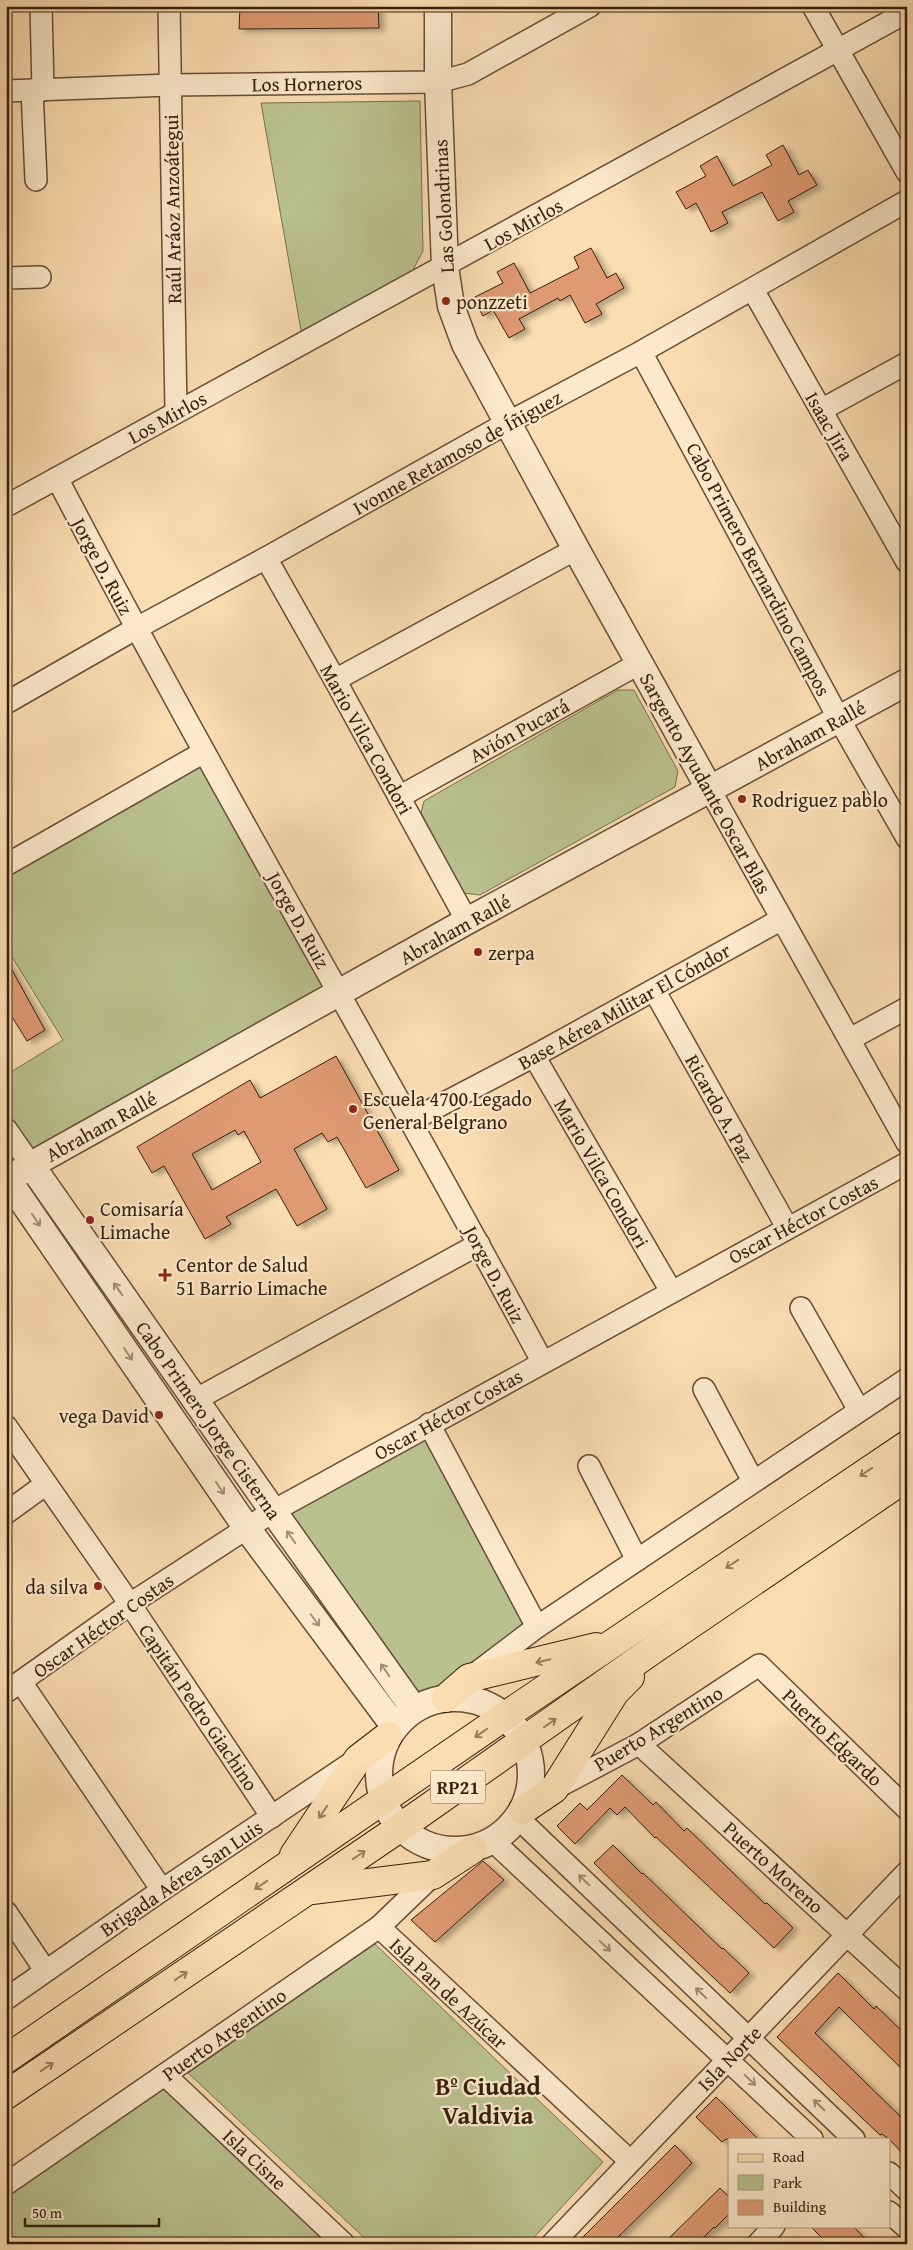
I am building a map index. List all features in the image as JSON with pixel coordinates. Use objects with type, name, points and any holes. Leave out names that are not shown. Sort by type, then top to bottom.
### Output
[{"type":"main road","name":"RP21","points":[[6,2059],[384,1801],[505,1716],[907,1445]]},
{"type":"main road","name":"RP21","points":[[6,2095],[401,1827],[654,1649],[907,1477]]},
{"type":"main road","points":[[446,1698],[469,1678],[590,1650],[638,1628]]},
{"type":"main road","points":[[520,1814],[554,1788],[616,1692],[654,1649]]},
{"type":"main road","points":[[286,1867],[358,1759],[391,1731]]},
{"type":"main road","points":[[306,1891],[433,1875],[483,1845]]},
{"type":"street","points":[[36,180],[41,6]]},
{"type":"street","name":"Raúl Aráoz Anzoátegui","points":[[169,6],[176,412]]},
{"type":"street","name":"Las Golondrinas","points":[[438,6],[438,82],[445,267],[451,306],[465,344],[509,422]]},
{"type":"street","name":"Los Horneros","points":[[6,92],[170,85],[438,82],[468,74],[590,6]]},
{"type":"street","points":[[813,6],[907,172]]},
{"type":"street","name":"Los Mirlos","points":[[6,506],[839,51],[907,12]]},
{"type":"street","name":"Ivonne Retamoso de Íñiguez","points":[[6,704],[135,628],[266,558],[509,422],[642,352],[907,201]]},
{"type":"street","points":[[6,278],[40,277]]},
{"type":"street","name":"Isaac Jira","points":[[753,290],[821,410],[898,526],[907,562]]},
{"type":"street","name":"Cabo Primero Bernardino Campos","points":[[642,352],[839,719],[907,838]]},
{"type":"street","points":[[821,410],[907,363]]},
{"type":"street","name":"Sargento Ayudante Oscar Blas","points":[[509,422],[576,549],[907,1143]]},
{"type":"street","name":"Jorge D. Ruiz","points":[[57,478],[135,628],[412,1120],[542,1361]]},
{"type":"street","points":[[335,680],[576,549]]},
{"type":"street","name":"Mario Vilca Condori","points":[[266,558],[467,921]]},
{"type":"street","name":"Avión Pucará","points":[[399,797],[640,663]]},
{"type":"street","name":"Abraham Rallé","points":[[7,1179],[340,994],[467,921],[907,682]]},
{"type":"street","points":[[6,865],[204,752]]},
{"type":"street","name":"Base Aérea Militar El Cóndor","points":[[412,1120],[534,1056],[782,920]]},
{"type":"street","name":"Ricardo A. Paz","points":[[654,990],[787,1227]]},
{"type":"street","points":[[850,1039],[907,1008]]},
{"type":"street","name":"Mario Vilca Condori","points":[[534,1056],[671,1291]]},
{"type":"street","name":"Cabo Primero Jorge Cisterna","points":[[6,1129],[414,1709]]},
{"type":"street","name":"Oscar Héctor Costas","points":[[14,1687],[130,1604],[273,1511],[542,1361],[907,1163]]},
{"type":"street","name":"Cabo Primero Jorge Cisterna","points":[[7,1179],[246,1527],[391,1731]]},
{"type":"street","points":[[195,1400],[479,1244]]},
{"type":"street","points":[[801,1308],[859,1410]]},
{"type":"street","points":[[469,1678],[537,1627],[907,1379]]},
{"type":"street","points":[[704,1390],[753,1481]]},
{"type":"street","points":[[429,1424],[537,1627]]},
{"type":"street","name":"Capitán Pedro Giachino","points":[[6,1426],[130,1604],[272,1817]]},
{"type":"street","points":[[589,1466],[637,1560]]},
{"type":"street","points":[[6,1513],[46,1484]]},
{"type":"street","name":"Puerto Argentino","points":[[554,1788],[640,1744],[759,1665]]},
{"type":"street","name":"Puerto Edgardo","points":[[759,1665],[907,1809]]},
{"type":"street","points":[[14,1687],[162,1890]]},
{"type":"street","points":[[446,1698],[467,1698],[487,1704],[505,1716],[524,1741],[531,1764],[530,1788],[520,1814],[507,1831],[483,1845],[447,1850],[422,1843],[401,1827],[391,1815],[384,1801],[379,1779],[380,1757],[391,1731],[414,1709],[429,1702],[446,1698]]},
{"type":"street","name":"Puerto Moreno","points":[[640,1744],[907,1990]]},
{"type":"street","name":"Brigada Aérea San Luis","points":[[6,1999],[44,1970],[358,1759]]},
{"type":"street","points":[[520,1814],[853,2138]]},
{"type":"street","points":[[483,1845],[728,2060],[811,2138]]},
{"type":"street","name":"Isla Norte","points":[[554,2243],[907,1872]]},
{"type":"street","name":"Puerto Argentino","points":[[6,2184],[379,1927],[433,1875]]},
{"type":"street","points":[[6,1912],[44,1970]]},
{"type":"street","name":"Isla Pan de Azúcar","points":[[379,1927],[630,2161]]},
{"type":"street","name":"Isla Cisne","points":[[165,2075],[344,2244]]},
{"type":"street","points":[[890,2174],[907,2190]]},
{"type":"street","points":[[890,2213],[907,2228]]},
{"type":"street","points":[[758,2244],[772,2228]]},
{"type":"green space","points":[[420,101],[423,251],[412,272],[302,336],[261,103]]},
{"type":"green space","points":[[618,690],[634,690],[678,771],[675,787],[480,895],[463,893],[421,813],[424,801]]},
{"type":"green space","points":[[204,753],[340,993],[32,1161],[6,1123],[6,1075],[63,1040],[6,947],[6,866]]},
{"type":"green space","points":[[428,1428],[536,1627],[445,1696],[415,1707],[275,1510]]},
{"type":"green space","points":[[375,1944],[603,2162],[528,2244],[371,2244],[188,2073]]},
{"type":"green space","points":[[165,2078],[341,2244],[6,2244],[6,2185]]},
{"type":"building","points":[[240,6],[378,6],[379,28],[239,29]]},
{"type":"building","points":[[783,145],[799,175],[808,170],[817,185],[788,201],[794,212],[778,221],[762,192],[722,212],[728,223],[711,232],[696,203],[686,209],[676,192],[706,176],[700,166],[717,156],[733,186],[772,165],[766,155]]},
{"type":"building","points":[[591,248],[607,278],[616,273],[624,288],[596,304],[602,314],[585,323],[570,295],[560,301],[558,298],[519,319],[525,329],[509,338],[493,310],[483,316],[473,298],[503,283],[497,272],[514,263],[530,293],[579,268],[574,257]]},
{"type":"building","points":[[6,959],[45,1030],[27,1041],[6,1007]]},
{"type":"building","points":[[336,1056],[399,1170],[366,1188],[337,1137],[328,1142],[322,1133],[294,1149],[327,1209],[297,1226],[276,1189],[226,1217],[231,1224],[205,1239],[164,1166],[152,1173],[137,1147],[250,1080],[260,1098]],"holes":[[[235,1130],[238,1135],[244,1131],[261,1162],[212,1190],[192,1154]]]},
{"type":"building","points":[[622,1775],[653,1805],[656,1802],[684,1831],[687,1828],[765,1904],[767,1903],[793,1928],[774,1948],[655,1838],[625,1807],[617,1815],[610,1808],[575,1844],[557,1826],[580,1803],[587,1810]]},
{"type":"building","points":[[613,1845],[749,1973],[730,1993],[594,1863]]},
{"type":"building","points":[[483,1861],[504,1880],[435,1942],[411,1920]]},
{"type":"building","points":[[838,1973],[874,2009],[876,2006],[907,2036],[907,2074],[839,2007],[815,2033],[907,2123],[907,2158],[890,2138],[882,2134],[880,2135],[777,2037]]},
{"type":"building","points":[[716,2097],[757,2138],[728,2138],[722,2142],[696,2117]]},
{"type":"building","points":[[675,2145],[692,2163],[670,2186],[611,2244],[576,2244]]},
{"type":"building","points":[[720,2188],[728,2196],[728,2215],[697,2244],[663,2244]]},
{"type":"building","points":[[812,2228],[855,2228],[870,2244],[828,2244]]},
{"type":"place","name":"ponzzeti","points":[[446,301]]},
{"type":"place","name":"Rodriguez pablo","points":[[742,799]]},
{"type":"place","name":"zerpa","points":[[478,952]]},
{"type":"place","name":"Escuela 4700 Legado General Belgrano","points":[[353,1109]]},
{"type":"place","name":"Comisaría Limache","points":[[90,1220]]},
{"type":"place","name":"Centor de Salud 51 Barrio Limache","points":[[165,1275]]},
{"type":"place","name":"vega David","points":[[159,1415]]},
{"type":"place","name":"da silva","points":[[98,1586]]},
{"type":"district","name":"Bº Ciudad Valdivia","points":[[488,2100]]}]
